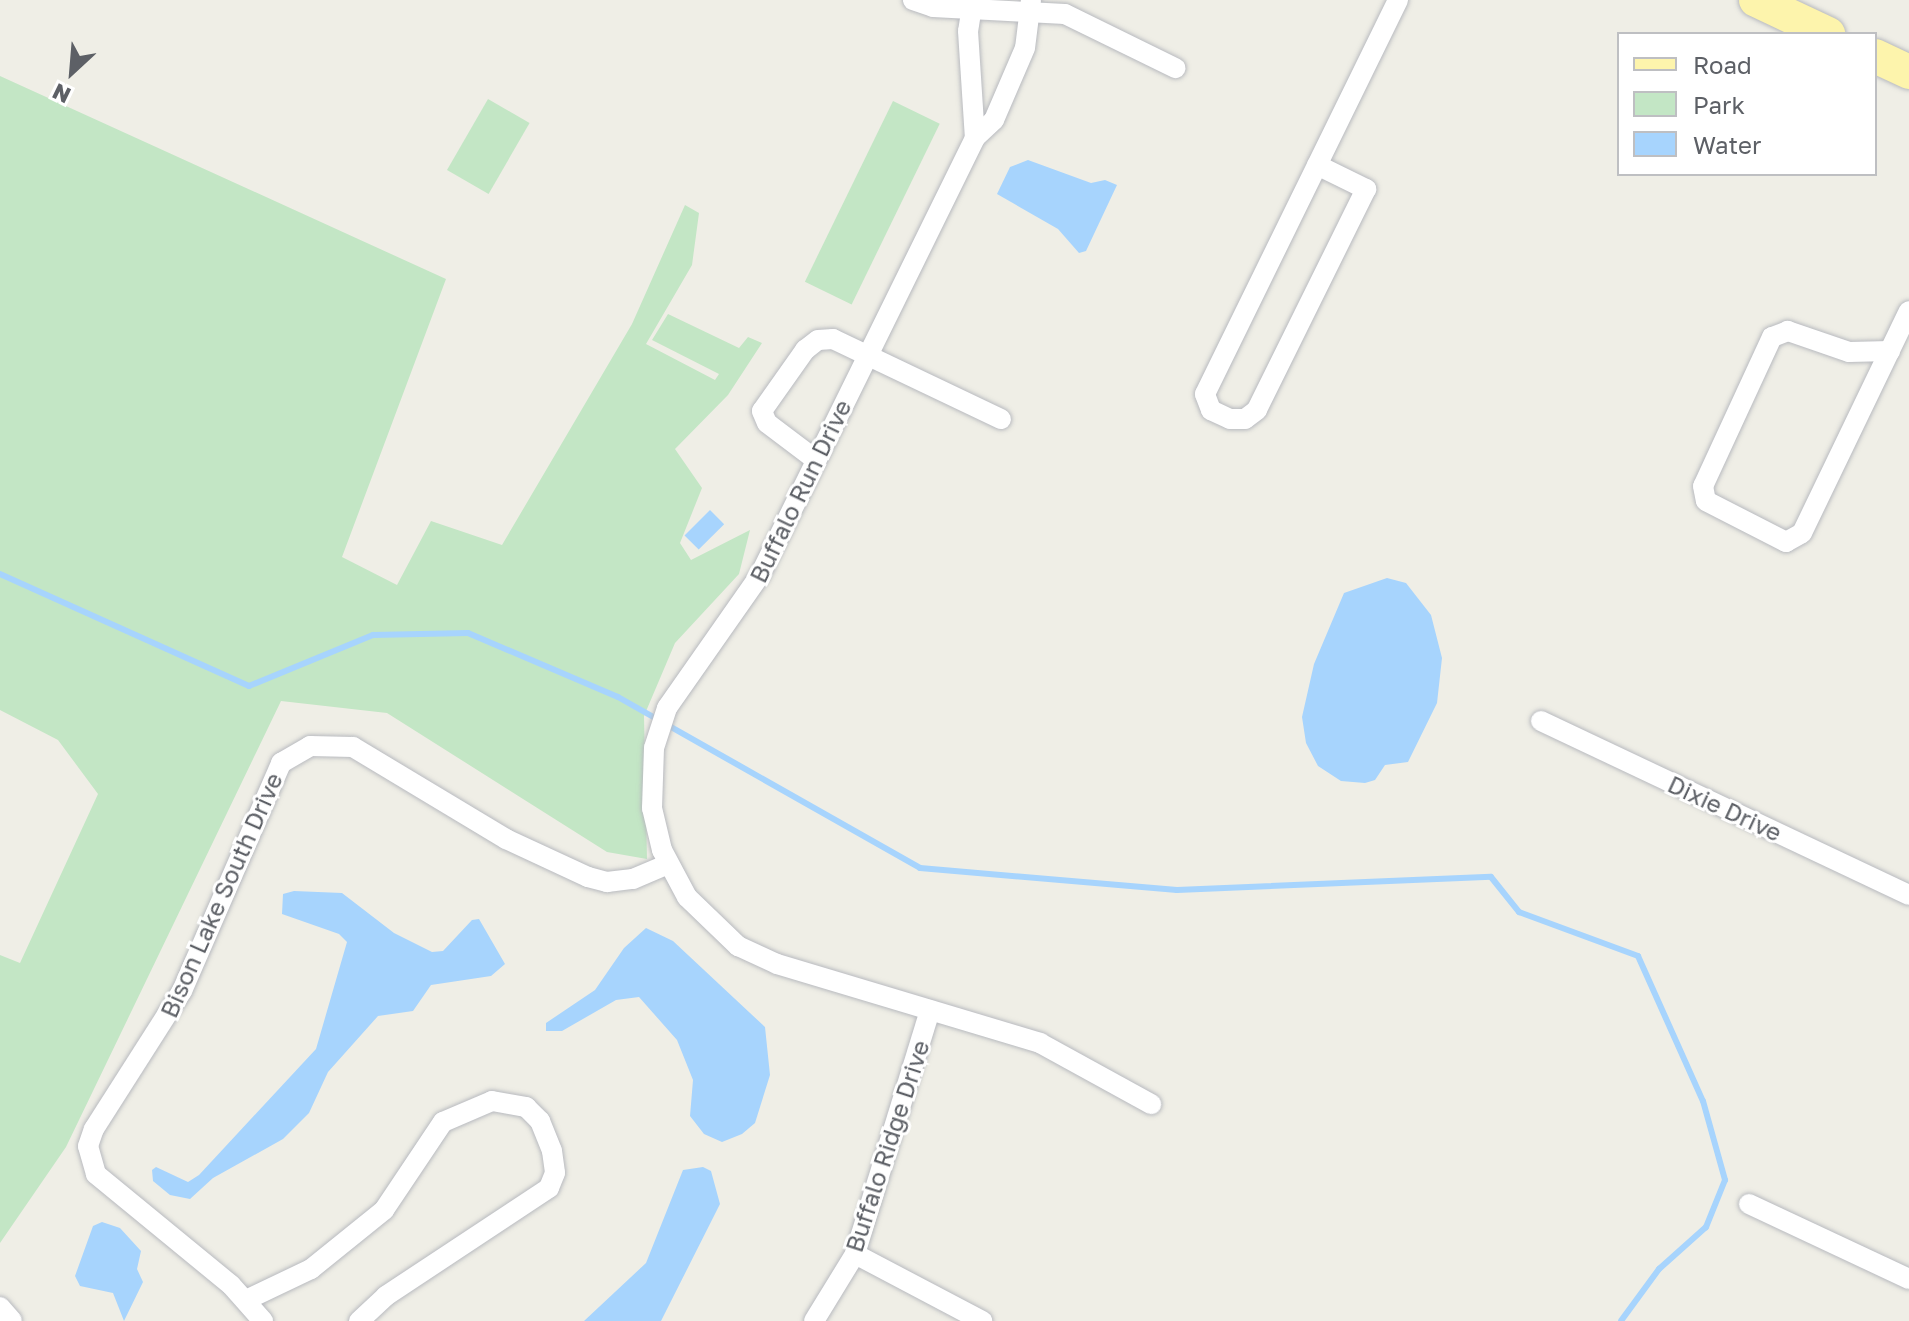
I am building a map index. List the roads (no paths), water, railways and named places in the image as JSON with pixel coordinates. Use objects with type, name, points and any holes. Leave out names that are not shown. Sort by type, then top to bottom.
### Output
[{"type":"main road","points":[[1756,0],[1824,32]]},
{"type":"main road","points":[[1877,57],[1909,72]]},
{"type":"street","points":[[913,0],[926,6],[1031,5],[1065,14],[1175,68]]},
{"type":"street","points":[[1317,165],[1366,189],[1257,410],[1245,419],[1221,416],[1208,406],[1205,394],[1317,165],[1398,0]]},
{"type":"street","name":"Buffalo Run Drive","points":[[972,4],[975,138]]},
{"type":"street","name":"Buffalo Run Drive","points":[[1031,5],[1018,68],[994,120],[975,138],[753,588],[688,671],[663,716],[651,791],[668,864],[701,915],[738,946],[777,964],[1040,1043],[1151,1104]]},
{"type":"street","points":[[1890,351],[1849,352],[1788,331],[1772,337],[1703,486],[1706,501],[1786,542],[1802,533],[1890,351],[1909,311]]},
{"type":"street","points":[[816,460],[767,423],[764,404],[818,340],[833,339],[868,354],[1001,419]]},
{"type":"street","name":"Dixie Drive","points":[[1541,721],[1909,895]]},
{"type":"street","name":"Bison Lake South Drive","points":[[246,1300],[176,1244],[149,1213],[99,1178],[88,1149],[94,1129],[182,991],[269,779],[301,749],[336,743],[353,747],[506,839],[597,880],[633,879],[668,864]]},
{"type":"street","name":"Buffalo Ridge Drive","points":[[814,1321],[855,1254],[930,1010]]},
{"type":"street","points":[[263,1321],[246,1300],[311,1269],[384,1210],[443,1122],[492,1101],[515,1101],[530,1110],[552,1151],[555,1173],[549,1188],[386,1296],[359,1321]]},
{"type":"street","points":[[1749,1204],[1909,1279]]},
{"type":"street","points":[[855,1254],[982,1321]]},
{"type":"street","points":[[0,1307],[12,1321]]},
{"type":"water","points":[[1028,160],[1091,183],[1105,180],[1117,185],[1086,251],[1079,253],[1058,229],[997,194],[1010,167]]},
{"type":"water","points":[[710,510],[724,524],[699,550],[685,535]]},
{"type":"water","points":[[1387,578],[1406,583],[1431,615],[1442,658],[1437,703],[1408,762],[1385,765],[1375,780],[1365,783],[1341,781],[1318,766],[1306,743],[1302,717],[1314,664],[1344,593]]},
{"type":"water","points":[[294,891],[342,893],[394,933],[432,952],[443,951],[472,920],[479,919],[505,964],[491,976],[431,985],[413,1011],[378,1016],[328,1072],[309,1113],[283,1139],[213,1178],[190,1199],[170,1195],[153,1181],[152,1170],[156,1167],[188,1182],[199,1175],[316,1049],[347,942],[339,934],[282,914],[283,894]]},
{"type":"water","points":[[646,928],[673,941],[765,1027],[770,1075],[755,1123],[742,1134],[722,1142],[704,1134],[690,1116],[693,1080],[677,1040],[639,997],[616,1000],[562,1031],[546,1031],[546,1023],[595,990],[624,948]]},
{"type":"water","points":[[703,1167],[711,1171],[720,1204],[661,1321],[584,1321],[646,1263],[683,1170]]},
{"type":"water","points":[[102,1222],[120,1228],[141,1251],[137,1269],[143,1282],[124,1321],[113,1293],[80,1286],[75,1276],[93,1226]]},
{"type":"waterway","points":[[0,574],[249,686],[373,635],[468,633],[618,697],[920,868],[1177,890],[1491,877],[1519,912],[1638,956],[1703,1101],[1725,1180],[1706,1227],[1659,1269],[1621,1321]]}]
